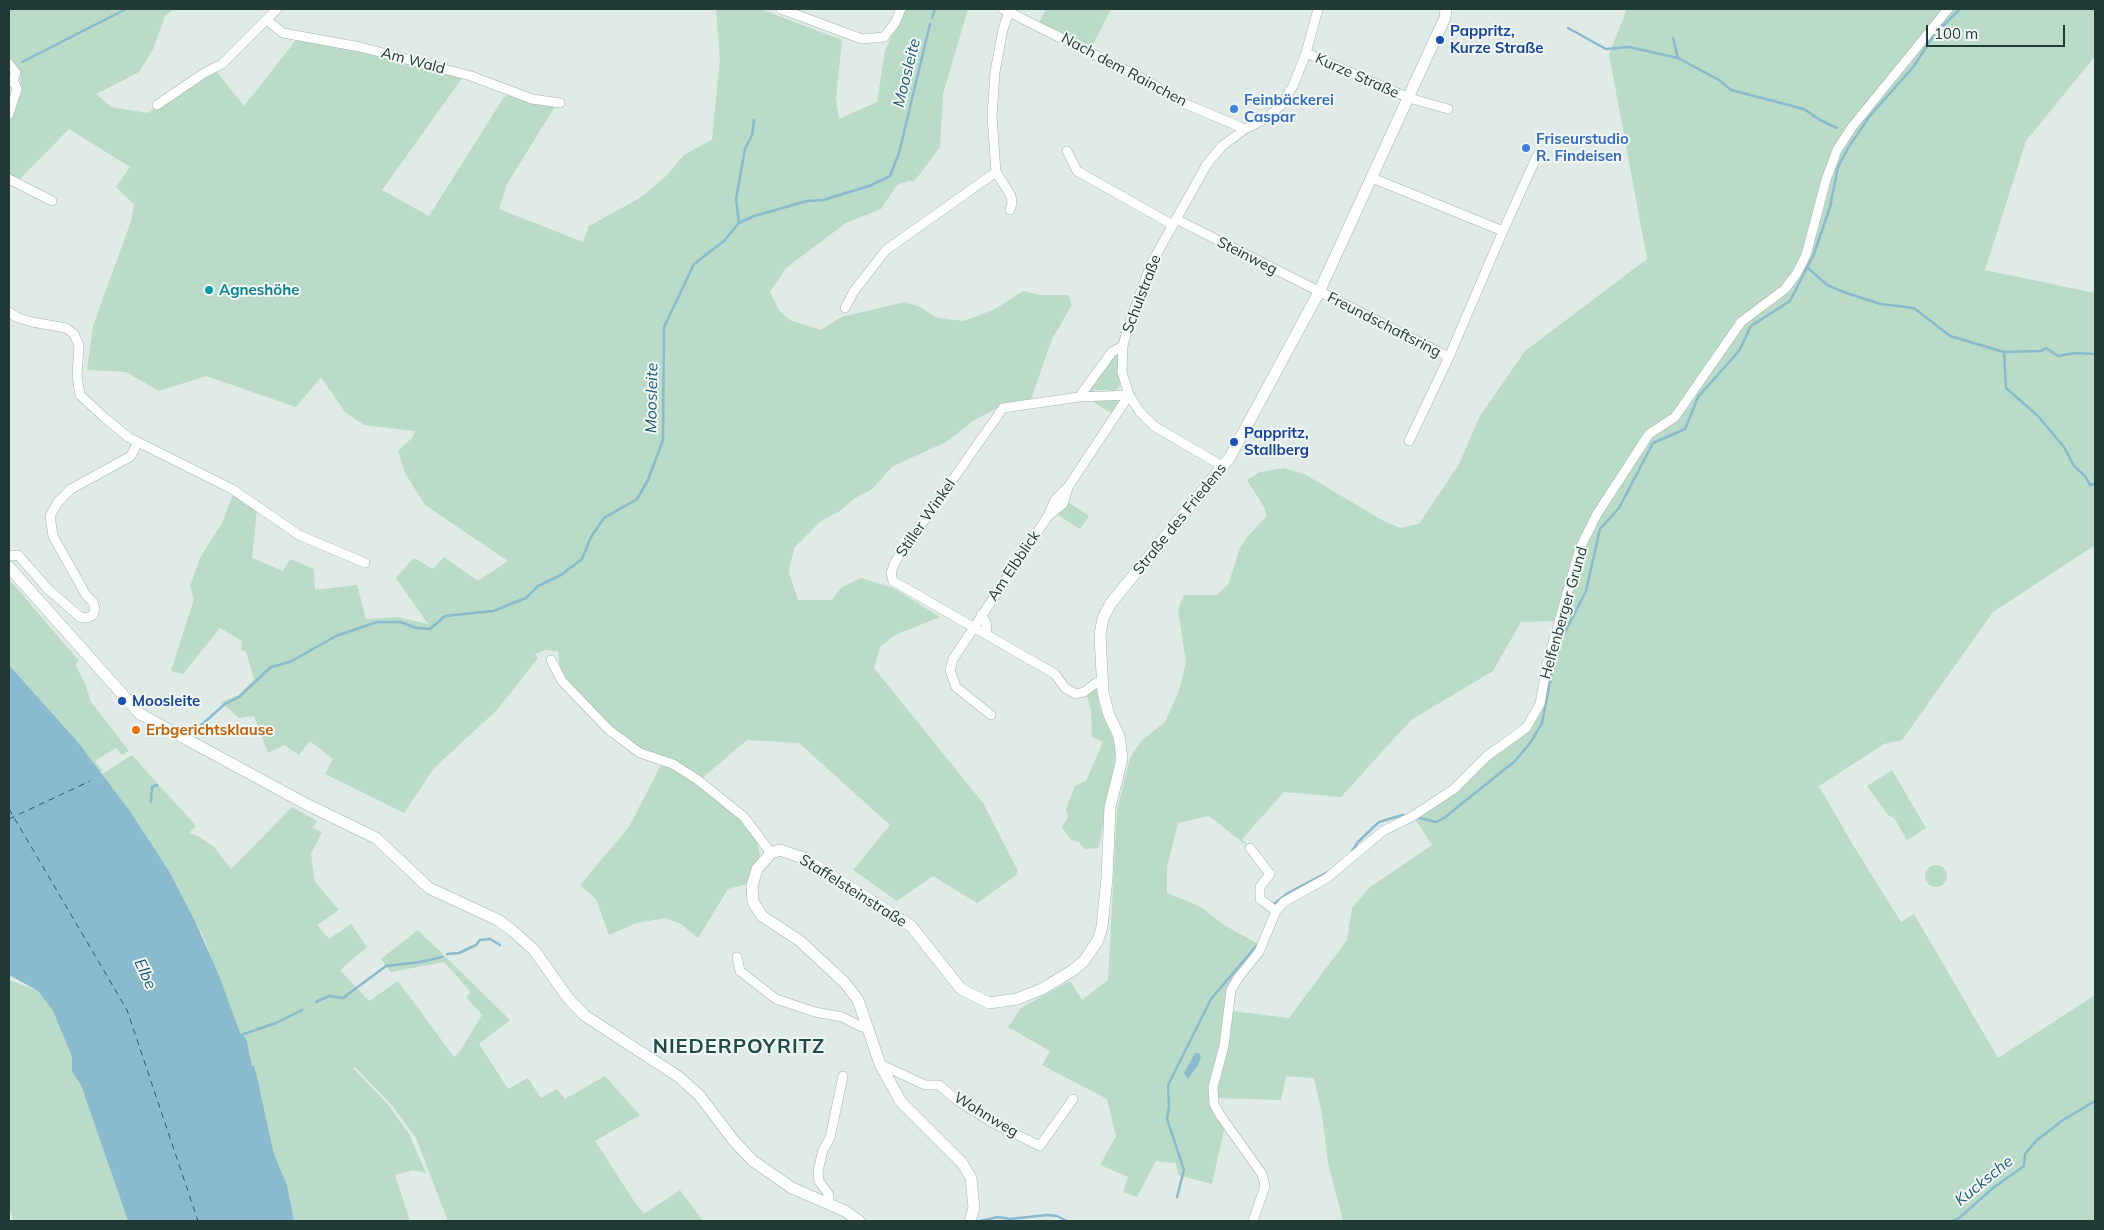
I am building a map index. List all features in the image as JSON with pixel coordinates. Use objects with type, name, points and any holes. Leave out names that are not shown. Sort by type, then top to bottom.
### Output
[{"type":"street","points":[[157,105],[204,73],[222,64],[278,9]]},
{"type":"street","points":[[781,9],[862,39],[884,37],[895,23],[901,9]]},
{"type":"street","name":"Schulstraße","points":[[1224,466],[1154,426],[1129,395],[1122,372],[1127,330],[1151,264],[1207,164],[1222,146],[1245,129],[1267,118],[1281,105],[1293,86],[1306,53],[1318,9]]},
{"type":"street","name":"Straße des Friedens","points":[[1107,878],[1110,808],[1119,773],[1122,748],[1119,736],[1105,704],[1102,682],[1100,635],[1106,612],[1224,466],[1319,292],[1445,18],[1446,9]]},
{"type":"street","name":"Helfenberger Grund","points":[[1253,1221],[1265,1186],[1262,1174],[1220,1115],[1214,1104],[1213,1087],[1224,1046],[1232,990],[1238,978],[1259,952],[1276,911],[1284,902],[1328,878],[1383,831],[1415,815],[1454,789],[1487,756],[1526,728],[1540,704],[1548,664],[1580,548],[1597,514],[1649,434],[1675,416],[1741,322],[1785,289],[1797,273],[1806,255],[1826,180],[1837,150],[1852,127],[1948,9]]},
{"type":"street","points":[[1008,10],[995,72],[992,116],[996,172],[1011,196],[1010,210]]},
{"type":"street","name":"Nach dem Rainchen","points":[[1008,10],[1149,82],[1186,104],[1245,129]]},
{"type":"street","name":"Am Wald","points":[[267,20],[283,33],[378,52],[471,76],[532,99],[560,103]]},
{"type":"street","name":"Kurze Straße","points":[[1306,53],[1409,98]]},
{"type":"street","points":[[9,64],[16,73],[11,81],[17,89],[9,114]]},
{"type":"street","points":[[1409,98],[1448,109]]},
{"type":"street","points":[[1067,151],[1076,171],[1174,222]]},
{"type":"street","name":"Freundschaftsring","points":[[1409,441],[1449,357],[1502,231],[1537,156]]},
{"type":"street","points":[[845,308],[854,291],[886,250],[996,172]]},
{"type":"street","points":[[1372,178],[1502,231]]},
{"type":"street","points":[[9,179],[52,201]]},
{"type":"street","name":"Steinweg","points":[[1174,222],[1319,292]]},
{"type":"street","name":"Freundschaftsring","points":[[1319,292],[1449,357]]},
{"type":"street","points":[[9,312],[16,317],[66,328],[74,334],[79,346],[77,376],[80,395],[104,418],[138,442],[232,489],[299,535],[365,562]]},
{"type":"street","points":[[1079,397],[1112,352],[1124,346]]},
{"type":"street","points":[[1079,397],[1129,395]]},
{"type":"street","name":"Am Elbblick","points":[[991,716],[963,694],[952,680],[950,670],[952,659],[972,626],[1048,516],[1063,504],[1068,488],[1129,395]]},
{"type":"street","name":"Stiller Winkel","points":[[972,626],[894,581],[891,573],[895,562],[1004,408],[1079,397]]},
{"type":"street","points":[[9,556],[18,555],[48,589],[80,617],[87,618],[93,615],[95,609],[93,602],[86,595],[53,536],[50,516],[58,502],[71,489],[131,456],[138,442]]},
{"type":"street","points":[[9,567],[140,714],[306,804],[376,838],[429,888],[498,920],[514,931],[534,950],[568,998],[584,1015],[679,1077],[698,1095],[744,1152],[763,1168],[792,1188],[845,1211],[859,1221]]},
{"type":"street","name":"Am Elbblick","points":[[981,615],[986,622],[987,634]]},
{"type":"street","points":[[972,626],[1055,674],[1065,688],[1076,694],[1084,692],[1096,683],[1102,682]]},
{"type":"street","points":[[551,660],[562,681],[609,730],[640,753],[674,764],[698,780],[744,817],[771,853],[757,869],[752,886],[752,902],[762,916],[800,941],[845,982],[858,1000],[880,1064],[901,1102],[962,1163],[971,1178],[974,1192],[974,1208],[970,1221]]},
{"type":"street","points":[[1250,848],[1270,874],[1260,887],[1260,900],[1276,911]]},
{"type":"street","name":"Staffelsteinstraße","points":[[771,853],[788,851],[806,859],[895,915],[911,926],[961,989],[974,997],[996,1003],[1017,999],[1042,989],[1072,971],[1084,961],[1098,940],[1102,927],[1107,878]]},
{"type":"street","points":[[737,957],[740,971],[776,1000],[815,1012],[842,1016],[862,1027],[868,1027]]},
{"type":"street","name":"Wohnweg","points":[[880,1064],[918,1082],[939,1085],[958,1101],[993,1123],[1040,1146],[1073,1099]]},
{"type":"street","points":[[829,1204],[829,1195],[819,1181],[818,1171],[823,1150],[830,1138],[843,1076]]},
{"type":"green space","points":[[9,9],[175,9],[165,16],[153,49],[139,72],[96,94],[111,107],[148,113],[208,75],[217,72],[244,106],[296,40],[367,53],[463,77],[382,190],[429,216],[504,97],[509,96],[556,105],[507,184],[499,209],[583,242],[589,226],[640,198],[666,176],[685,154],[712,140],[720,59],[716,9],[760,9],[842,40],[836,98],[839,119],[877,102],[885,51],[903,9],[968,9],[943,94],[940,147],[914,182],[909,181],[897,185],[881,209],[846,223],[786,268],[770,292],[779,310],[790,320],[821,330],[841,317],[905,302],[920,307],[937,318],[964,321],[995,309],[1023,291],[1039,295],[1068,295],[1072,305],[1052,339],[1031,399],[1001,406],[973,421],[946,442],[893,466],[871,490],[855,498],[840,511],[821,521],[795,547],[789,572],[798,600],[832,600],[842,587],[861,578],[893,588],[940,617],[895,635],[880,647],[874,668],[983,803],[1018,871],[1015,876],[977,903],[933,876],[897,901],[853,870],[890,825],[799,743],[747,740],[701,779],[626,741],[593,712],[566,682],[560,670],[558,651],[545,650],[535,654],[538,658],[497,710],[434,768],[404,813],[325,774],[333,759],[310,741],[299,755],[284,745],[268,753],[254,716],[239,718],[221,702],[239,695],[254,679],[246,652],[241,650],[242,641],[220,628],[183,674],[171,671],[194,599],[190,586],[200,558],[222,523],[233,494],[257,509],[252,558],[283,571],[290,559],[314,569],[315,590],[357,585],[366,619],[397,617],[428,624],[396,578],[414,558],[433,569],[444,557],[478,581],[508,561],[425,505],[405,473],[398,451],[412,438],[415,431],[364,425],[345,412],[321,377],[296,407],[206,376],[159,391],[126,372],[87,370],[93,326],[131,221],[134,205],[116,187],[130,167],[69,129],[20,179],[9,176],[9,120],[21,83],[20,71],[9,59]]},
{"type":"green space","points":[[1046,9],[1111,9],[1092,47],[1039,22]]},
{"type":"green space","points":[[1627,9],[2095,9],[2095,56],[2026,141],[1985,270],[2095,293],[2095,545],[1993,612],[1902,740],[1884,744],[1819,786],[1901,922],[1914,914],[1998,1058],[2095,995],[2095,1219],[2089,1221],[1343,1221],[1328,1163],[1322,1114],[1314,1078],[1286,1076],[1281,1100],[1217,1098],[1220,1108],[1231,1122],[1224,1130],[1212,1184],[1178,1175],[1176,1163],[1156,1161],[1137,1197],[1123,1192],[1128,1177],[1100,1165],[1116,1136],[1107,1099],[1042,1065],[1050,1051],[1008,1027],[1021,1008],[1070,981],[1082,1000],[1108,980],[1117,810],[1130,758],[1141,741],[1165,722],[1179,691],[1186,662],[1178,609],[1184,595],[1217,595],[1228,585],[1240,548],[1247,537],[1267,516],[1264,507],[1247,480],[1260,472],[1284,468],[1306,475],[1382,520],[1400,528],[1419,524],[1458,466],[1480,416],[1525,351],[1647,259],[1609,54]],"holes":[[[1561,621],[1534,717],[1454,789],[1413,816],[1432,845],[1369,888],[1352,908],[1347,940],[1289,1018],[1224,1010],[1227,990],[1260,945],[1224,925],[1199,906],[1167,893],[1167,867],[1178,823],[1209,816],[1250,848],[1242,839],[1284,792],[1341,797],[1411,720],[1493,671],[1521,622]]]},
{"type":"green space","points":[[1119,353],[1120,384],[1118,388],[1113,392],[1111,390],[1094,390],[1093,393],[1089,394],[1087,391],[1110,357]]},
{"type":"green space","points":[[1116,398],[1119,404],[1113,414],[1095,403],[1093,399]]},
{"type":"green space","points":[[1068,502],[1089,516],[1080,529],[1058,515]]},
{"type":"green space","points":[[9,579],[79,661],[75,664],[91,702],[129,751],[122,755],[116,748],[95,761],[103,771],[100,772],[77,741],[9,665]]},
{"type":"green space","points":[[1097,687],[1099,705],[1116,746],[1114,773],[1107,798],[1099,848],[1085,849],[1079,842],[1071,840],[1062,827],[1068,818],[1066,809],[1075,786],[1086,781],[1103,742],[1092,737],[1091,710],[1086,693]]},
{"type":"green space","points":[[132,755],[196,826],[189,833],[198,836],[214,847],[231,869],[292,807],[317,821],[313,828],[322,832],[311,854],[315,882],[339,910],[317,925],[329,939],[351,924],[367,947],[340,970],[369,1001],[398,981],[454,1057],[459,1053],[482,1015],[466,997],[471,992],[444,962],[391,972],[381,959],[418,930],[510,1020],[479,1044],[508,1089],[528,1078],[541,1098],[557,1089],[565,1099],[605,1076],[640,1115],[595,1141],[634,1201],[644,1214],[680,1190],[703,1221],[448,1221],[416,1138],[392,1105],[355,1067],[353,1068],[389,1106],[409,1134],[426,1173],[413,1170],[395,1175],[410,1221],[294,1221],[287,1186],[274,1154],[255,1067],[252,1066],[246,1041],[241,1035],[204,938],[169,871],[102,774]]},
{"type":"green space","points":[[662,763],[681,772],[742,819],[756,836],[760,856],[747,884],[728,889],[698,938],[681,924],[666,918],[636,923],[609,935],[596,899],[580,885],[629,827]]},
{"type":"green space","points":[[1892,770],[1926,828],[1907,840],[1894,818],[1888,815],[1867,786]]},
{"type":"green space","points":[[1936,865],[1944,868],[1947,876],[1944,884],[1936,887],[1928,884],[1925,876],[1928,868]]},
{"type":"green space","points":[[9,980],[38,991],[53,1011],[72,1057],[72,1072],[81,1085],[128,1221],[14,1221],[9,1207]]},
{"type":"water","name":"Elbe","points":[[9,665],[77,741],[129,810],[169,871],[195,921],[218,973],[241,1035],[246,1038],[252,1066],[254,1066],[256,1072],[274,1154],[287,1185],[294,1221],[128,1221],[81,1085],[72,1072],[72,1057],[53,1011],[38,991],[9,975]]},
{"type":"water","points":[[1195,1053],[1199,1053],[1201,1056],[1198,1065],[1188,1079],[1184,1073]]},
{"type":"waterway","points":[[22,62],[126,9]]},
{"type":"waterway","name":"Moosleite","points":[[932,18],[935,9]]},
{"type":"waterway","points":[[1415,817],[1436,822],[1444,818],[1515,761],[1531,742],[1542,723],[1556,650],[1586,591],[1600,529],[1619,508],[1653,443],[1685,429],[1698,397],[1739,351],[1751,326],[1790,301],[1814,254],[1830,207],[1838,167],[1848,148],[1869,117],[1914,66],[1934,35],[1960,9]]},
{"type":"waterway","name":"Moosleite","points":[[191,734],[225,704],[239,697],[271,667],[290,662],[336,636],[377,622],[400,622],[416,628],[430,629],[445,616],[493,611],[526,598],[538,586],[561,575],[582,559],[591,537],[604,518],[637,499],[648,480],[663,440],[664,327],[694,264],[724,241],[739,223],[754,216],[807,201],[823,200],[869,186],[890,176],[899,153],[930,24]]},
{"type":"waterway","points":[[1568,28],[1606,49],[1629,47],[1678,58],[1719,80],[1731,90],[1804,109],[1820,120],[1837,128]]},
{"type":"waterway","points":[[1673,38],[1678,58]]},
{"type":"waterway","points":[[739,223],[736,199],[745,149],[752,135],[754,120]]},
{"type":"waterway","points":[[1808,268],[1827,285],[1846,293],[1881,304],[1914,308],[1950,336],[2004,352],[2041,351],[2046,348],[2058,356],[2075,353],[2095,354]]},
{"type":"waterway","points":[[2004,352],[2006,388],[2038,416],[2064,447],[2074,466],[2085,476],[2090,485],[2095,484]]},
{"type":"waterway","name":"Moosleite","points":[[151,802],[152,787],[157,785]]},
{"type":"waterway","points":[[1352,851],[1358,842],[1379,822],[1402,815],[1407,816]]},
{"type":"waterway","points":[[1274,904],[1288,893],[1328,872]]},
{"type":"waterway","points":[[447,954],[459,953],[476,945],[480,940],[490,939],[500,945]]},
{"type":"waterway","points":[[1177,1197],[1184,1170],[1167,1119],[1169,1107],[1168,1085],[1211,999],[1257,945]]},
{"type":"waterway","points":[[316,1002],[329,996],[343,998],[386,966],[442,957]]},
{"type":"waterway","points":[[241,1035],[276,1023],[302,1010]]},
{"type":"waterway","name":"Kucksche","points":[[1952,1221],[1958,1219],[1993,1188],[2024,1166],[2025,1154],[2036,1141],[2063,1120],[2095,1101]]},
{"type":"waterway","points":[[980,1221],[998,1217],[1010,1219],[1047,1215],[1057,1216],[1067,1221]]},
{"type":"ferry route","points":[[9,819],[90,781]]},
{"type":"ferry route","points":[[9,809],[127,1010],[198,1221]]},
{"type":"place","name":"Pappritz, Kurze Straße","points":[[1440,40]]},
{"type":"place","name":"Feinbäckerei Caspar","points":[[1234,109]]},
{"type":"place","name":"Friseurstudio R. Findeisen","points":[[1526,148]]},
{"type":"place","name":"Agneshöhe","points":[[209,290]]},
{"type":"place","name":"Pappritz, Stallberg","points":[[1234,442]]},
{"type":"place","name":"Moosleite","points":[[122,701]]},
{"type":"place","name":"Erbgerichtsklause","points":[[136,730]]},
{"type":"district","name":"NIEDERPOYRITZ","points":[[739,1047]]}]
